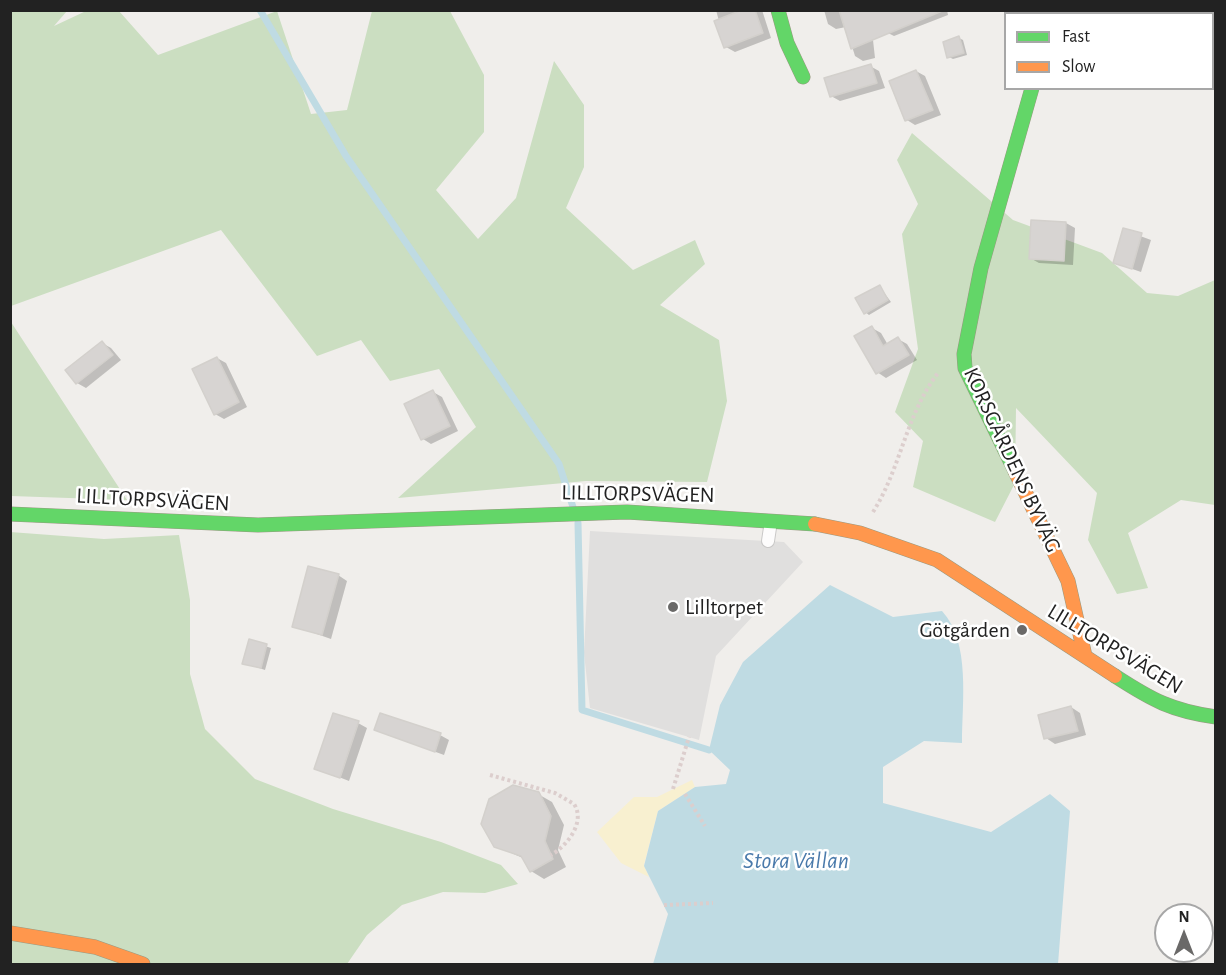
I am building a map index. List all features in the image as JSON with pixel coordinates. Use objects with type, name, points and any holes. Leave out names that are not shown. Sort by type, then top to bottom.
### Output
[{"type":"street","points":[[778,10],[787,43],[803,77]]},
{"type":"street","name":"KORSGÅRDENS BYVÄG","points":[[1031,90],[981,268],[964,354],[966,368],[1068,581],[1085,656]]},
{"type":"street","name":"LILLTORPSVÄGEN","points":[[10,514],[258,525],[599,517],[771,520],[826,525],[860,532],[937,560],[1148,698],[1168,708],[1215,717]]},
{"type":"street","points":[[10,933],[88,944],[132,958],[143,964]]},
{"type":"lane","points":[[768,541],[771,520]]},
{"type":"path","points":[[860,532],[889,486],[910,420],[937,374],[964,354]]},
{"type":"path","points":[[673,789],[689,737]]},
{"type":"path","points":[[490,775],[555,793],[574,804],[578,817],[575,829],[568,841],[551,855]]},
{"type":"path","points":[[686,794],[705,826]]},
{"type":"path","points":[[664,905],[713,903]]},
{"type":"green space","points":[[11,10],[67,11],[54,26],[86,11],[119,11],[158,55],[277,11],[311,114],[347,110],[372,11],[450,11],[484,75],[484,132],[436,190],[478,239],[516,198],[554,61],[584,105],[584,167],[566,208],[633,270],[695,240],[705,264],[660,305],[719,340],[727,401],[707,482],[586,481],[398,498],[476,427],[439,369],[390,381],[361,340],[317,356],[221,230],[11,306]]},
{"type":"green space","points":[[912,133],[1013,220],[1102,253],[1147,293],[1178,296],[1215,280],[1215,505],[1181,500],[1128,533],[1148,588],[1117,594],[1088,540],[1097,493],[1016,408],[1015,483],[995,522],[913,487],[923,441],[895,412],[918,349],[902,234],[918,204],[897,160]]},
{"type":"green space","points":[[11,322],[127,500],[11,496]]},
{"type":"green space","points":[[10,532],[104,539],[179,535],[190,600],[190,674],[205,729],[255,779],[333,809],[441,842],[501,865],[518,884],[485,893],[443,892],[402,905],[367,935],[347,964],[11,964]]},
{"type":"sand","points":[[692,780],[695,787],[658,811],[644,865],[649,877],[621,863],[597,832],[634,797],[657,797]]},
{"type":"shaded area","name":"Lilltorpet","points":[[590,531],[784,542],[803,562],[716,656],[699,740],[590,708],[584,653]]},
{"type":"water","name":"Stora Vällan","points":[[830,585],[893,617],[942,611],[957,639],[963,674],[962,743],[924,741],[883,767],[883,803],[991,832],[1050,794],[1070,811],[1058,964],[653,964],[668,914],[644,866],[658,811],[695,787],[726,784],[730,770],[709,750],[720,705],[743,662]]},
{"type":"building","points":[[742,10],[755,10],[763,33],[724,48],[714,21]]},
{"type":"building","points":[[839,10],[942,10],[942,11],[851,49]]},
{"type":"building","points":[[959,36],[964,53],[947,58],[943,42]]},
{"type":"building","points":[[871,64],[877,83],[830,97],[824,78]]},
{"type":"building","points":[[916,70],[933,110],[905,121],[889,81]]},
{"type":"building","points":[[1031,220],[1066,222],[1064,261],[1029,259]]},
{"type":"building","points":[[1123,228],[1142,233],[1132,269],[1113,263]]},
{"type":"building","points":[[880,285],[888,300],[864,314],[855,298]]},
{"type":"building","points":[[872,326],[883,346],[898,337],[909,355],[876,374],[854,336]]},
{"type":"building","points":[[102,341],[113,355],[76,384],[65,370]]},
{"type":"building","points":[[217,357],[239,402],[214,415],[192,369]]},
{"type":"building","points":[[433,390],[450,426],[421,440],[404,404]]},
{"type":"building","points":[[308,566],[339,574],[322,635],[292,627]]},
{"type":"building","points":[[249,639],[267,644],[261,668],[242,664]]},
{"type":"building","points":[[1071,706],[1078,731],[1044,739],[1038,715]]},
{"type":"building","points":[[333,713],[359,721],[340,778],[314,769]]},
{"type":"building","points":[[380,713],[441,733],[435,752],[374,730]]},
{"type":"building","points":[[513,785],[539,792],[551,816],[545,841],[553,859],[530,872],[521,856],[494,847],[481,824],[489,799]]},
{"type":"waterway","points":[[260,10],[346,156],[559,464],[573,507]]},
{"type":"waterway","points":[[578,523],[582,710],[709,750]]},
{"type":"traffic: fast","points":[[778,10],[787,43],[803,77]]},
{"type":"traffic: fast","points":[[1015,471],[965,368],[964,354],[981,268],[1031,90]]},
{"type":"traffic: fast","points":[[10,514],[258,525],[627,512],[815,524]]},
{"type":"traffic: fast","points":[[1115,676],[1140,692],[1174,708],[1216,717]]},
{"type":"traffic: slow","points":[[1015,471],[1068,581],[1085,656]]},
{"type":"traffic: slow","points":[[815,524],[860,533],[937,560],[1115,676]]},
{"type":"traffic: slow","points":[[10,933],[95,947],[143,964]]},
{"type":"place","name":"Lilltorpet","points":[[673,607]]},
{"type":"place","name":"Götgården","points":[[1022,630]]}]
